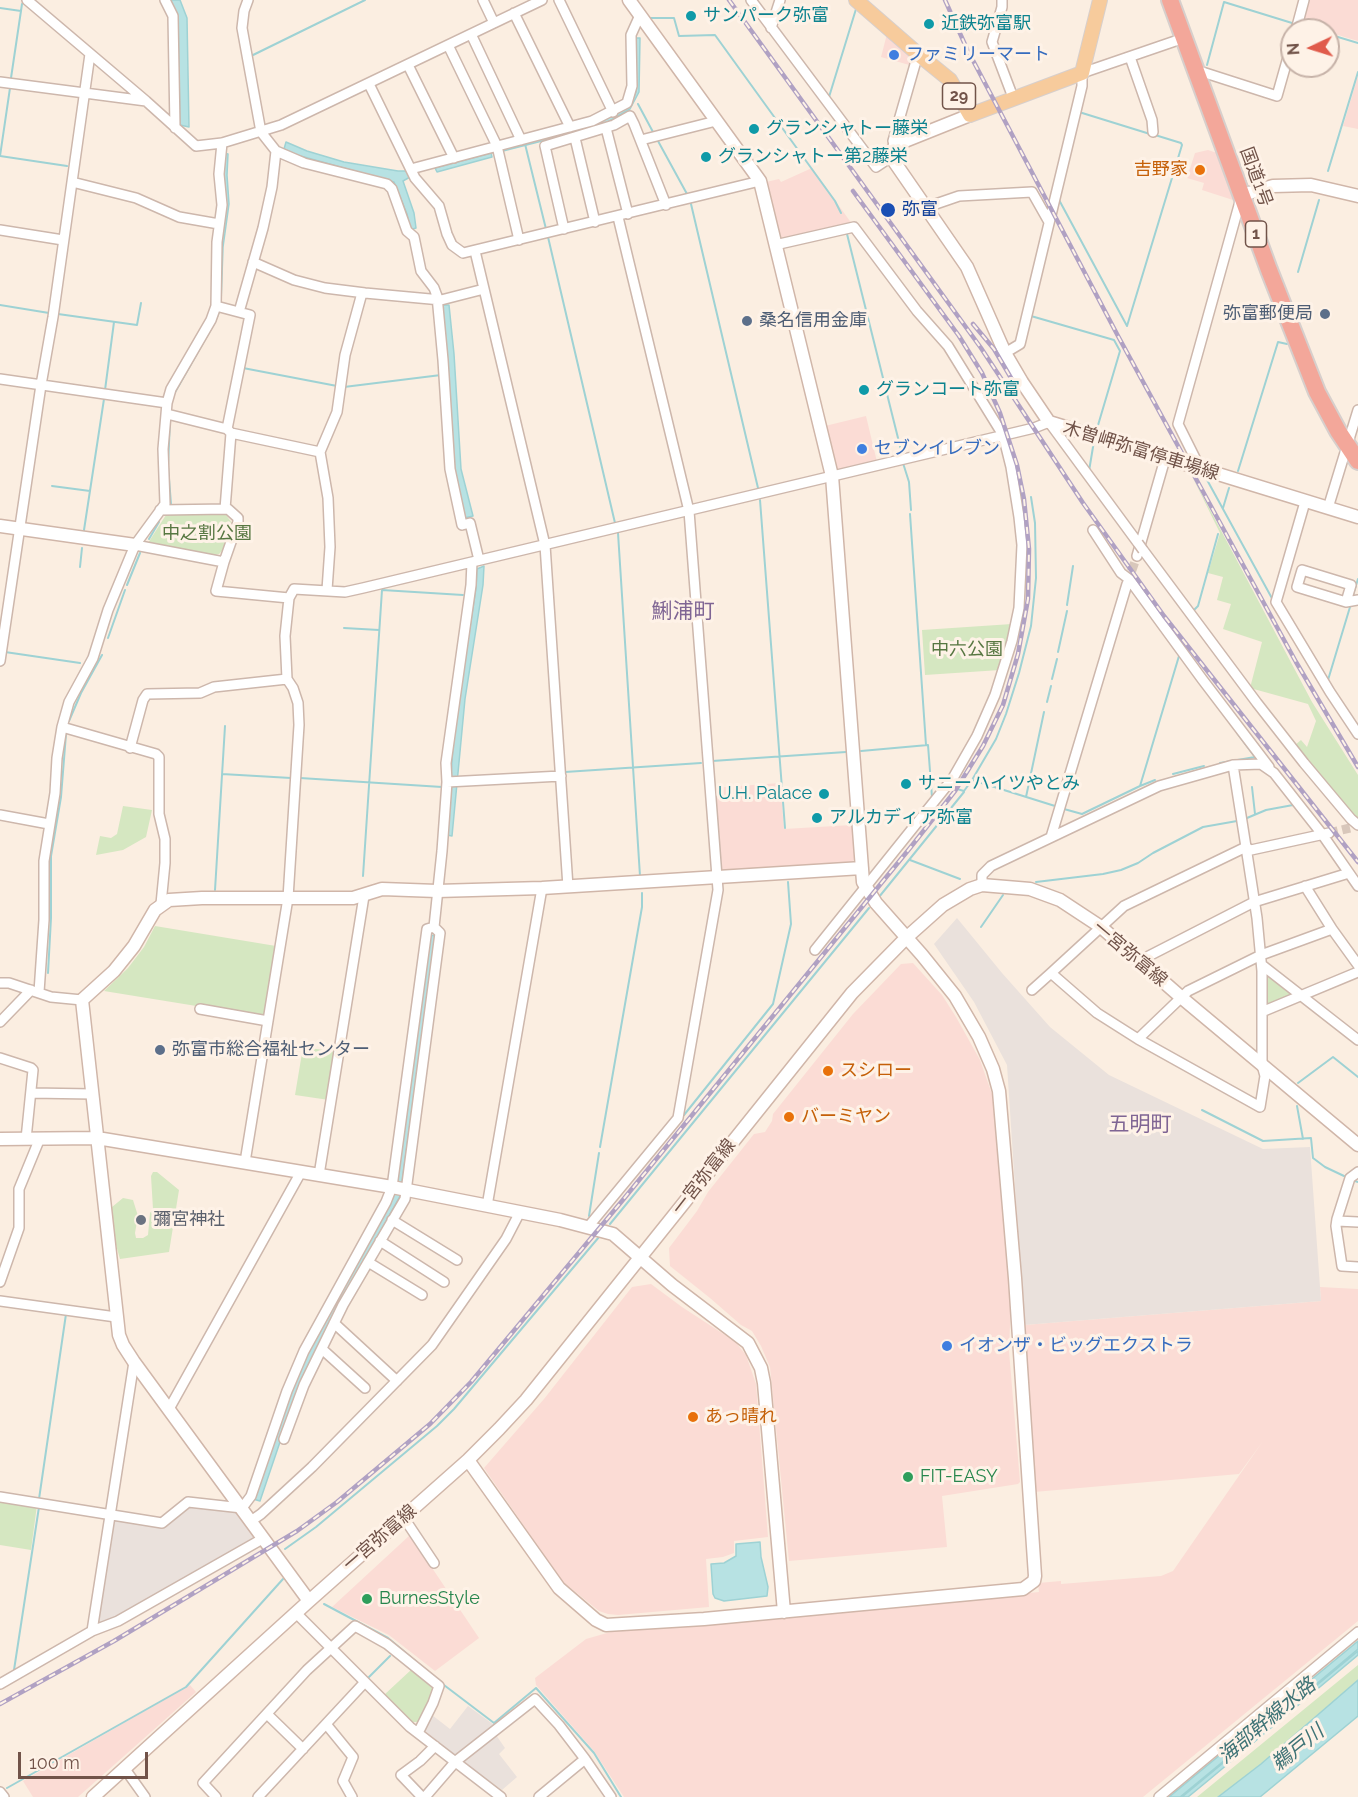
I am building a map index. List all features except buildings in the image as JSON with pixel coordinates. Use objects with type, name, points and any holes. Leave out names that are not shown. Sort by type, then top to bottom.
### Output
[{"type":"highway","name":"国道1号","points":[[1170,0],[1317,392],[1358,461]]},
{"type":"main road","name":"29","points":[[856,0],[950,80],[970,115],[1082,73]]},
{"type":"main road","points":[[1082,73],[1100,0]]},
{"type":"street","points":[[27,0],[196,146],[222,143],[280,126],[542,0]]},
{"type":"street","points":[[165,0],[173,16],[175,128]]},
{"type":"street","points":[[248,0],[242,28],[261,132],[276,151],[304,163],[387,184],[392,189],[407,231],[414,237],[421,271],[434,288],[437,299],[450,469],[462,525],[470,523],[476,561],[447,763],[451,781],[434,927]]},
{"type":"street","points":[[483,0],[494,23]]},
{"type":"street","points":[[559,0],[613,112]]},
{"type":"street","points":[[468,1460],[559,1587],[596,1620],[606,1625],[704,1619],[1023,1590],[1034,1581],[1015,1268],[999,1091],[993,1069],[979,1037],[955,996],[876,903],[866,887],[862,868],[832,476],[760,181],[629,0]]},
{"type":"street","points":[[751,0],[876,167],[893,151],[970,115]]},
{"type":"street","points":[[771,28],[780,0]]},
{"type":"street","points":[[1002,0],[992,42],[1014,100]]},
{"type":"street","points":[[1299,18],[1304,0]]},
{"type":"street","points":[[514,13],[570,127]]},
{"type":"street","points":[[411,169],[592,121],[627,103],[631,96],[631,34],[640,15]]},
{"type":"street","points":[[471,33],[521,140]]},
{"type":"street","points":[[1005,352],[1020,344],[1082,86],[1082,73],[1184,38]]},
{"type":"street","points":[[448,45],[497,146],[519,240]]},
{"type":"street","points":[[0,661],[53,317],[90,54]]},
{"type":"street","points":[[893,151],[893,141],[918,54]]},
{"type":"street","points":[[1130,57],[1152,120],[1152,132]]},
{"type":"street","points":[[408,65],[454,158]]},
{"type":"street","points":[[1196,70],[1277,96],[1282,78]]},
{"type":"street","points":[[0,82],[146,101]]},
{"type":"street","points":[[369,84],[415,178],[439,206],[452,245],[463,253],[760,181]]},
{"type":"street","points":[[564,229],[545,146],[606,128],[630,116],[666,205]]},
{"type":"street","points":[[641,140],[716,121]]},
{"type":"street","points":[[588,1227],[678,1118],[717,890],[689,511],[623,215],[606,128]]},
{"type":"street","points":[[575,138],[596,222]]},
{"type":"street","points":[[0,1022],[35,991],[44,920],[44,861],[56,793],[57,758],[69,702],[96,651],[108,610],[135,545],[165,504],[163,449],[167,403],[171,389],[211,320],[216,306],[216,267],[222,205],[219,174],[222,143]]},
{"type":"street","points":[[239,312],[272,187],[276,151]]},
{"type":"street","name":"木曽岬弥富停車場線","points":[[893,151],[967,267],[1005,352],[1049,422],[1358,517]]},
{"type":"street","points":[[72,182],[136,198],[179,217],[219,224]]},
{"type":"street","points":[[1201,470],[1178,424],[1242,195],[1273,186],[1311,184],[1358,196]]},
{"type":"street","points":[[927,207],[959,196],[1032,192],[1049,222]]},
{"type":"street","points":[[775,245],[854,227],[917,311],[948,346],[1003,435],[1020,517],[1022,545],[1018,608],[1005,666],[977,736],[952,778],[815,950]]},
{"type":"street","points":[[0,230],[63,240]]},
{"type":"street","points":[[475,251],[545,545],[568,886]]},
{"type":"street","points":[[253,262],[304,283],[362,293],[441,300],[484,289]]},
{"type":"street","points":[[327,590],[330,547],[328,498],[320,452],[338,412],[345,355],[362,293]]},
{"type":"street","points":[[216,306],[250,315],[229,431],[225,509]]},
{"type":"street","points":[[0,379],[167,403]]},
{"type":"street","points":[[1328,508],[1358,410]]},
{"type":"street","points":[[166,414],[320,452]]},
{"type":"street","points":[[245,1162],[288,898],[299,725],[298,703],[287,679],[285,636],[289,598],[294,589],[345,592],[1034,428],[1049,422],[1141,551],[1277,729],[1355,826]]},
{"type":"street","points":[[1141,551],[1165,459]]},
{"type":"street","points":[[1305,502],[1276,602],[1358,734]]},
{"type":"street","points":[[160,510],[228,509],[238,518],[238,522],[216,591],[289,598]]},
{"type":"street","points":[[0,526],[135,545],[224,562]]},
{"type":"street","points":[[1093,530],[1121,573],[1129,579],[1202,679],[1274,773],[1325,833],[1358,886]]},
{"type":"street","points":[[1346,602],[1351,585],[1302,570],[1297,587],[1346,602],[1358,600]]},
{"type":"street","points":[[1051,837],[1127,584]]},
{"type":"street","points":[[130,748],[143,700],[147,694],[200,693],[214,687],[287,679]]},
{"type":"street","points":[[62,727],[156,754],[159,757],[159,814],[165,839],[161,904]]},
{"type":"street","points":[[982,885],[982,875],[991,866],[1159,786],[1233,765],[1261,765],[1274,773]]},
{"type":"street","points":[[1051,973],[1097,1013],[1138,1039],[1260,1107],[1265,1076],[1262,1065],[1264,1011],[1261,960],[1233,765]]},
{"type":"street","points":[[451,781],[561,776]]},
{"type":"street","points":[[0,815],[50,824]]},
{"type":"street","points":[[1246,847],[1251,850],[1325,833]]},
{"type":"street","points":[[1032,990],[1124,906],[1246,847]]},
{"type":"street","points":[[0,983],[9,983],[51,997],[82,1000],[114,971],[134,946],[155,910],[169,900],[353,898],[382,890],[542,888],[862,868]]},
{"type":"street","points":[[1139,961],[1254,902],[1349,873]]},
{"type":"street","name":"一宮弥富線","points":[[93,1797],[468,1460],[526,1400],[852,993],[906,938],[943,905],[970,889],[982,885],[1030,889],[1060,900],[1101,927],[1358,1145]]},
{"type":"street","points":[[1305,886],[1358,964]]},
{"type":"street","points":[[487,1206],[542,888]]},
{"type":"street","points":[[319,1175],[364,896]]},
{"type":"street","points":[[242,1508],[250,1496],[334,1323],[405,1199],[399,1189],[427,929],[434,927]]},
{"type":"street","points":[[282,1431],[287,1390],[304,1351],[386,1202],[399,1189],[440,933],[434,927]]},
{"type":"street","points":[[1138,1039],[1188,991],[1332,928]]},
{"type":"street","points":[[1261,960],[1358,1040]]},
{"type":"street","points":[[1264,1011],[1358,972]]},
{"type":"street","points":[[82,1000],[119,1335],[134,1362],[309,1601]]},
{"type":"street","points":[[200,1009],[268,1022]]},
{"type":"street","points":[[0,1058],[33,1070],[26,1138]]},
{"type":"street","points":[[31,1093],[93,1094]]},
{"type":"street","points":[[0,1282],[19,1228],[19,1189],[40,1138]]},
{"type":"street","points":[[0,1139],[97,1138],[399,1189],[520,1212],[613,1234],[672,1285],[748,1342],[761,1368],[784,1612]]},
{"type":"street","points":[[169,1409],[301,1172]]},
{"type":"street","points":[[1358,1172],[1350,1178],[1337,1221],[1342,1266],[1358,1267]]},
{"type":"street","points":[[251,1521],[312,1467],[432,1346],[506,1239],[520,1212]]},
{"type":"street","points":[[392,1220],[457,1260]]},
{"type":"street","points":[[1337,1221],[1358,1222]]},
{"type":"street","points":[[380,1241],[444,1282]]},
{"type":"street","points":[[368,1262],[422,1295]]},
{"type":"street","points":[[0,1301],[116,1317]]},
{"type":"street","points":[[334,1323],[397,1381]]},
{"type":"street","points":[[322,1349],[365,1388]]},
{"type":"street","points":[[92,1631],[134,1362]]},
{"type":"street","points":[[0,1497],[162,1522],[188,1502],[242,1508]]},
{"type":"street","points":[[404,1518],[434,1563]]},
{"type":"street","points":[[0,1684],[92,1631],[118,1622],[264,1538]]},
{"type":"street","points":[[296,1613],[410,1727],[501,1797]]},
{"type":"street","points":[[216,1797],[203,1783],[307,1670],[355,1626],[387,1644],[439,1686],[418,1733]]},
{"type":"street","points":[[1159,1797],[1358,1632]]},
{"type":"street","points":[[258,1797],[365,1683]]},
{"type":"street","points":[[435,1746],[401,1775],[424,1797],[456,1761],[535,1699],[559,1725],[611,1797]]},
{"type":"street","points":[[267,1714],[303,1749]]},
{"type":"street","points":[[326,1724],[353,1757],[343,1781],[352,1797]]},
{"type":"street","points":[[539,1797],[585,1759]]},
{"type":"street","points":[[124,1769],[145,1797]]},
{"type":"street","points":[[0,1792],[4,1797]]},
{"type":"shaded area","points":[[1307,0],[1358,0],[1358,41],[1340,36],[1340,18],[1302,18]]},
{"type":"shaded area","points":[[887,34],[915,59],[913,66],[881,57]]},
{"type":"shaded area","points":[[1358,76],[1358,129],[1343,126]]},
{"type":"shaded area","points":[[1208,150],[1217,153],[1233,200],[1202,190],[1204,183],[1187,178],[1195,153]]},
{"type":"shaded area","points":[[812,168],[852,224],[779,242],[766,182],[779,179],[781,182]]},
{"type":"shaded area","points":[[866,416],[877,462],[835,470],[825,426]]},
{"type":"shaded area","points":[[780,783],[784,829],[852,825],[855,859],[850,863],[721,872],[712,788]]},
{"type":"shaded area","points":[[957,918],[1050,1027],[1109,1075],[1263,1149],[1310,1147],[1321,1301],[1024,1325],[1007,1065],[974,1002],[934,944]]},
{"type":"shaded area","points":[[913,963],[942,995],[956,1017],[980,1060],[993,1097],[1011,1298],[1009,1351],[1020,1482],[942,1496],[947,1547],[789,1561],[770,1367],[752,1331],[741,1325],[670,1266],[669,1248],[697,1211],[708,1192],[754,1134],[765,1132],[772,1121],[773,1114],[853,1014],[901,964]]},
{"type":"shaded area","points":[[651,1284],[728,1337],[746,1355],[756,1384],[768,1537],[734,1541],[734,1553],[706,1559],[709,1607],[608,1614],[599,1611],[562,1581],[484,1468],[544,1399],[632,1287]]},
{"type":"shaded area","points":[[1320,1287],[1358,1289],[1358,1621],[1143,1797],[624,1797],[594,1751],[536,1685],[535,1678],[586,1639],[614,1631],[700,1625],[1039,1592],[1038,1583],[1061,1581],[1061,1584],[1161,1576],[1173,1571],[1263,1441],[1239,1474],[1034,1492],[1024,1325],[1321,1301]]},
{"type":"shaded area","points":[[188,1505],[239,1511],[255,1537],[254,1540],[123,1615],[100,1623],[98,1620],[113,1522],[117,1519],[164,1526]]},
{"type":"shaded area","points":[[410,1535],[479,1638],[435,1671],[389,1635],[332,1607]]},
{"type":"shaded area","points":[[190,1685],[196,1692],[78,1797],[33,1797],[23,1781]]},
{"type":"shaded area","points":[[468,1706],[494,1725],[459,1754],[454,1754],[425,1731],[425,1727],[432,1715],[450,1729]]},
{"type":"shaded area","points":[[496,1735],[505,1748],[499,1754],[517,1777],[502,1790],[465,1763],[465,1759]]},
{"type":"green space","points":[[1190,472],[1312,702],[1358,775],[1358,820],[1349,815],[1295,745],[1301,740],[1307,747],[1316,721],[1308,704],[1250,688],[1262,642],[1223,629],[1231,604],[1217,600],[1223,577],[1208,573],[1220,533]]},
{"type":"green space","name":"中之割公園","points":[[218,513],[226,515],[232,523],[219,554],[148,543],[166,515]]},
{"type":"green space","name":"中六公園","points":[[1012,624],[1000,670],[925,675],[922,630]]},
{"type":"green space","points":[[123,806],[152,810],[146,837],[123,850],[96,855],[100,836],[111,838],[117,834]]},
{"type":"green space","points":[[155,926],[276,946],[264,1017],[104,991],[128,968],[144,947]]},
{"type":"green space","points":[[1267,973],[1292,991],[1292,996],[1271,1005],[1267,1003]]},
{"type":"green space","points":[[303,1047],[337,1052],[329,1100],[295,1095]]},
{"type":"green space","points":[[153,1172],[157,1172],[179,1190],[169,1252],[120,1259],[111,1215],[112,1207],[123,1198],[133,1200],[138,1216],[136,1238],[148,1235],[150,1213],[153,1209],[151,1176]]},
{"type":"green space","points":[[0,1499],[37,1505],[31,1550],[0,1545]]},
{"type":"green space","points":[[1358,1665],[1358,1680],[1261,1764],[1218,1797],[1197,1797]]},
{"type":"green space","points":[[412,1669],[431,1686],[433,1691],[418,1722],[412,1722],[384,1695]]},
{"type":"water","points":[[170,0],[180,0],[187,18],[189,127],[180,125],[178,20]]},
{"type":"water","points":[[635,38],[640,38],[639,92],[630,109],[606,123],[589,129],[503,151],[504,148],[630,105],[636,92]]},
{"type":"water","points":[[286,142],[344,162],[410,171],[410,177],[403,181],[414,213],[416,228],[410,230],[407,214],[394,182],[297,155],[284,149]]},
{"type":"water","points":[[224,153],[228,154],[229,204],[223,247],[221,304],[219,301],[219,270],[226,204]]},
{"type":"water","points":[[491,153],[492,157],[437,172],[435,168]]},
{"type":"water","points":[[440,305],[449,305],[461,469],[473,516],[464,518],[453,468]]},
{"type":"water","points":[[484,566],[465,699],[452,836],[447,835],[454,731],[477,569]]},
{"type":"water","points":[[429,935],[436,936],[400,1196],[301,1380],[260,1501],[253,1499],[293,1383],[335,1299],[394,1195]]},
{"type":"water","points":[[760,1542],[768,1587],[767,1596],[724,1601],[715,1598],[711,1564],[724,1563],[736,1556],[736,1544]]},
{"type":"water","name":"海部幹線水路","points":[[1358,1641],[1358,1649],[1271,1722],[1180,1797],[1169,1797]]},
{"type":"water","points":[[1358,1651],[1358,1655],[1210,1779],[1188,1797],[1182,1797]]},
{"type":"water","name":"鵜戸川","points":[[1358,1680],[1358,1716],[1260,1797],[1218,1797],[1261,1764]]},
{"type":"waterway","points":[[251,56],[365,0]]},
{"type":"waterway","points":[[1207,65],[1224,2],[1280,19]]},
{"type":"waterway","points":[[11,78],[22,4]]},
{"type":"waterway","points":[[0,8],[21,11]]},
{"type":"waterway","points":[[829,97],[856,9]]},
{"type":"waterway","points":[[649,18],[674,18],[679,36],[715,35],[835,201],[841,213]]},
{"type":"waterway","points":[[1340,38],[1358,43]]},
{"type":"waterway","points":[[1328,171],[1358,72]]},
{"type":"waterway","points":[[0,156],[10,88]]},
{"type":"waterway","points":[[638,104],[653,132]]},
{"type":"waterway","points":[[1079,112],[1150,134]]},
{"type":"waterway","points":[[1127,326],[1182,145],[1155,135]]},
{"type":"waterway","points":[[658,141],[687,194]]},
{"type":"waterway","points":[[525,144],[546,229]]},
{"type":"waterway","points":[[0,156],[67,166]]},
{"type":"waterway","points":[[1058,198],[1127,326]]},
{"type":"waterway","points":[[1298,272],[1319,200]]},
{"type":"waterway","points":[[691,204],[758,488]]},
{"type":"waterway","points":[[847,234],[902,454]]},
{"type":"waterway","points":[[548,237],[615,523]]},
{"type":"waterway","points":[[58,314],[137,325],[141,303]]},
{"type":"waterway","points":[[0,305],[49,313]]},
{"type":"waterway","points":[[174,394],[219,312]]},
{"type":"waterway","points":[[1031,316],[1114,340],[1120,351],[1096,432]]},
{"type":"waterway","points":[[105,390],[114,322]]},
{"type":"waterway","points":[[1238,471],[1278,342],[1287,344]]},
{"type":"waterway","points":[[243,368],[337,386]]},
{"type":"waterway","points":[[344,387],[441,375]]},
{"type":"waterway","points":[[84,530],[104,399]]},
{"type":"waterway","points":[[170,420],[168,466],[171,504]]},
{"type":"waterway","points":[[1089,471],[1094,441]]},
{"type":"waterway","points":[[903,463],[909,482],[911,510]]},
{"type":"waterway","points":[[1206,478],[1274,602]]},
{"type":"waterway","points":[[52,486],[90,491]]},
{"type":"waterway","points":[[1223,508],[1229,488]]},
{"type":"waterway","points":[[972,780],[996,739],[1006,714],[1031,626],[1036,578],[1035,523],[1031,497]]},
{"type":"waterway","points":[[760,500],[785,828]]},
{"type":"waterway","points":[[910,514],[926,745]]},
{"type":"waterway","points":[[149,539],[159,522]]},
{"type":"waterway","points":[[618,533],[640,876]]},
{"type":"waterway","points":[[1193,611],[1198,606],[1218,534]]},
{"type":"waterway","points":[[80,567],[82,548]]},
{"type":"waterway","points":[[127,585],[140,553]]},
{"type":"waterway","points":[[1067,605],[1073,566]]},
{"type":"waterway","points":[[1353,595],[1358,579]]},
{"type":"waterway","points":[[108,638],[125,590]]},
{"type":"waterway","points":[[363,876],[382,590],[463,595]]},
{"type":"waterway","points":[[1328,680],[1350,607]]},
{"type":"waterway","points":[[1058,652],[1067,611]]},
{"type":"waterway","points":[[344,628],[379,630]]},
{"type":"waterway","points":[[1164,634],[1194,675]]},
{"type":"waterway","points":[[5,652],[80,663]]},
{"type":"waterway","points":[[69,721],[102,655]]},
{"type":"waterway","points":[[1140,786],[1179,656]]},
{"type":"waterway","points":[[1052,679],[1057,659]]},
{"type":"waterway","points":[[1047,702],[1051,686]]},
{"type":"waterway","points":[[1026,797],[1044,712]]},
{"type":"waterway","points":[[215,890],[225,726]]},
{"type":"waterway","points":[[1220,763],[1255,757],[1237,733]]},
{"type":"waterway","points":[[48,973],[51,856],[61,797],[66,734]]},
{"type":"waterway","points":[[861,751],[928,745],[932,797]]},
{"type":"waterway","points":[[712,761],[846,752]]},
{"type":"waterway","points":[[565,772],[701,763]]},
{"type":"waterway","points":[[1173,774],[1204,766]]},
{"type":"waterway","points":[[222,774],[291,778]]},
{"type":"waterway","points":[[300,778],[442,787]]},
{"type":"waterway","points":[[950,787],[964,791],[972,780],[1055,806]]},
{"type":"waterway","points":[[1064,809],[1082,814],[1155,780]]},
{"type":"waterway","points":[[1252,787],[1255,814]]},
{"type":"waterway","points":[[879,897],[964,792]]},
{"type":"waterway","points":[[1247,818],[1266,810],[1293,805],[1296,807]]},
{"type":"waterway","points":[[1036,882],[1121,870],[1203,827],[1237,821]]},
{"type":"waterway","points":[[910,860],[960,879]]},
{"type":"waterway","points":[[684,1115],[773,1004],[791,924],[788,882]]},
{"type":"waterway","points":[[600,1147],[642,907],[642,893]]},
{"type":"waterway","points":[[981,927],[1003,895]]},
{"type":"waterway","points":[[610,1224],[869,908]]},
{"type":"waterway","points":[[1298,1083],[1333,1057],[1358,1077]]},
{"type":"waterway","points":[[1297,1106],[1303,1139]]},
{"type":"waterway","points":[[1202,1110],[1263,1141],[1311,1138],[1313,1158],[1344,1176]]},
{"type":"waterway","points":[[589,1216],[599,1153]]},
{"type":"waterway","points":[[285,1549],[316,1527],[437,1426],[454,1409],[599,1237]]},
{"type":"waterway","points":[[39,1499],[66,1314]]},
{"type":"waterway","points":[[14,1670],[39,1507]]},
{"type":"waterway","points":[[7,1788],[186,1687],[283,1579]]},
{"type":"waterway","points":[[324,1604],[388,1638],[431,1674]]},
{"type":"waterway","points":[[369,1677],[390,1656]]},
{"type":"waterway","points":[[440,1682],[494,1723],[536,1688],[594,1753],[621,1797]]},
{"type":"tunnel","points":[[1127,584],[1137,556]]},
{"type":"tunnel","points":[[1329,833],[1350,828]]},
{"type":"railway","points":[[729,0],[981,348],[1083,503],[1164,616],[1358,862]]},
{"type":"railway","points":[[945,0],[967,49],[1118,336],[1296,662],[1358,767]]},
{"type":"railway","points":[[0,1704],[114,1641],[297,1531],[337,1502],[430,1424],[471,1382],[622,1201],[910,848],[955,791],[983,746],[1003,705],[1018,654],[1028,599],[1029,549],[1024,499],[1017,465],[1000,413],[982,373],[959,336],[853,191]]},
{"type":"railway","points":[[973,324],[994,349],[1014,383]]},
{"type":"place","name":"サンパーク弥富","points":[[691,16]]},
{"type":"place","name":"近鉄弥富駅","points":[[929,24]]},
{"type":"place","name":"ファミリーマート","points":[[894,55]]},
{"type":"place","name":"グランシャトー藤栄","points":[[754,129]]},
{"type":"place","name":"グランシャトー第2藤栄","points":[[706,157]]},
{"type":"place","name":"吉野家","points":[[1200,170]]},
{"type":"place","name":"弥富","points":[[888,210]]},
{"type":"place","name":"弥富郵便局","points":[[1325,314]]},
{"type":"place","name":"桑名信用金庫","points":[[747,321]]},
{"type":"place","name":"グランコート弥富","points":[[864,390]]},
{"type":"place","name":"セブンイレブン","points":[[862,449]]},
{"type":"place","name":"サニーハイツやとみ","points":[[906,784]]},
{"type":"place","name":"U.H. Palace","points":[[824,794]]},
{"type":"place","name":"アルカディア弥富","points":[[817,818]]},
{"type":"place","name":"弥富市総合福祉センター","points":[[160,1050]]},
{"type":"place","name":"スシロー","points":[[828,1071]]},
{"type":"place","name":"バーミヤン","points":[[789,1117]]},
{"type":"place","name":"彌宮神社","points":[[141,1220]]},
{"type":"place","name":"イオンザ・ビッグエクストラ","points":[[947,1346]]},
{"type":"place","name":"あっ晴れ","points":[[693,1417]]},
{"type":"place","name":"FIT-EASY","points":[[908,1477]]},
{"type":"place","name":"BurnesStyle","points":[[367,1599]]},
{"type":"district","name":"鯏浦町","points":[[683,612]]},
{"type":"district","name":"五明町","points":[[1140,1125]]}]
